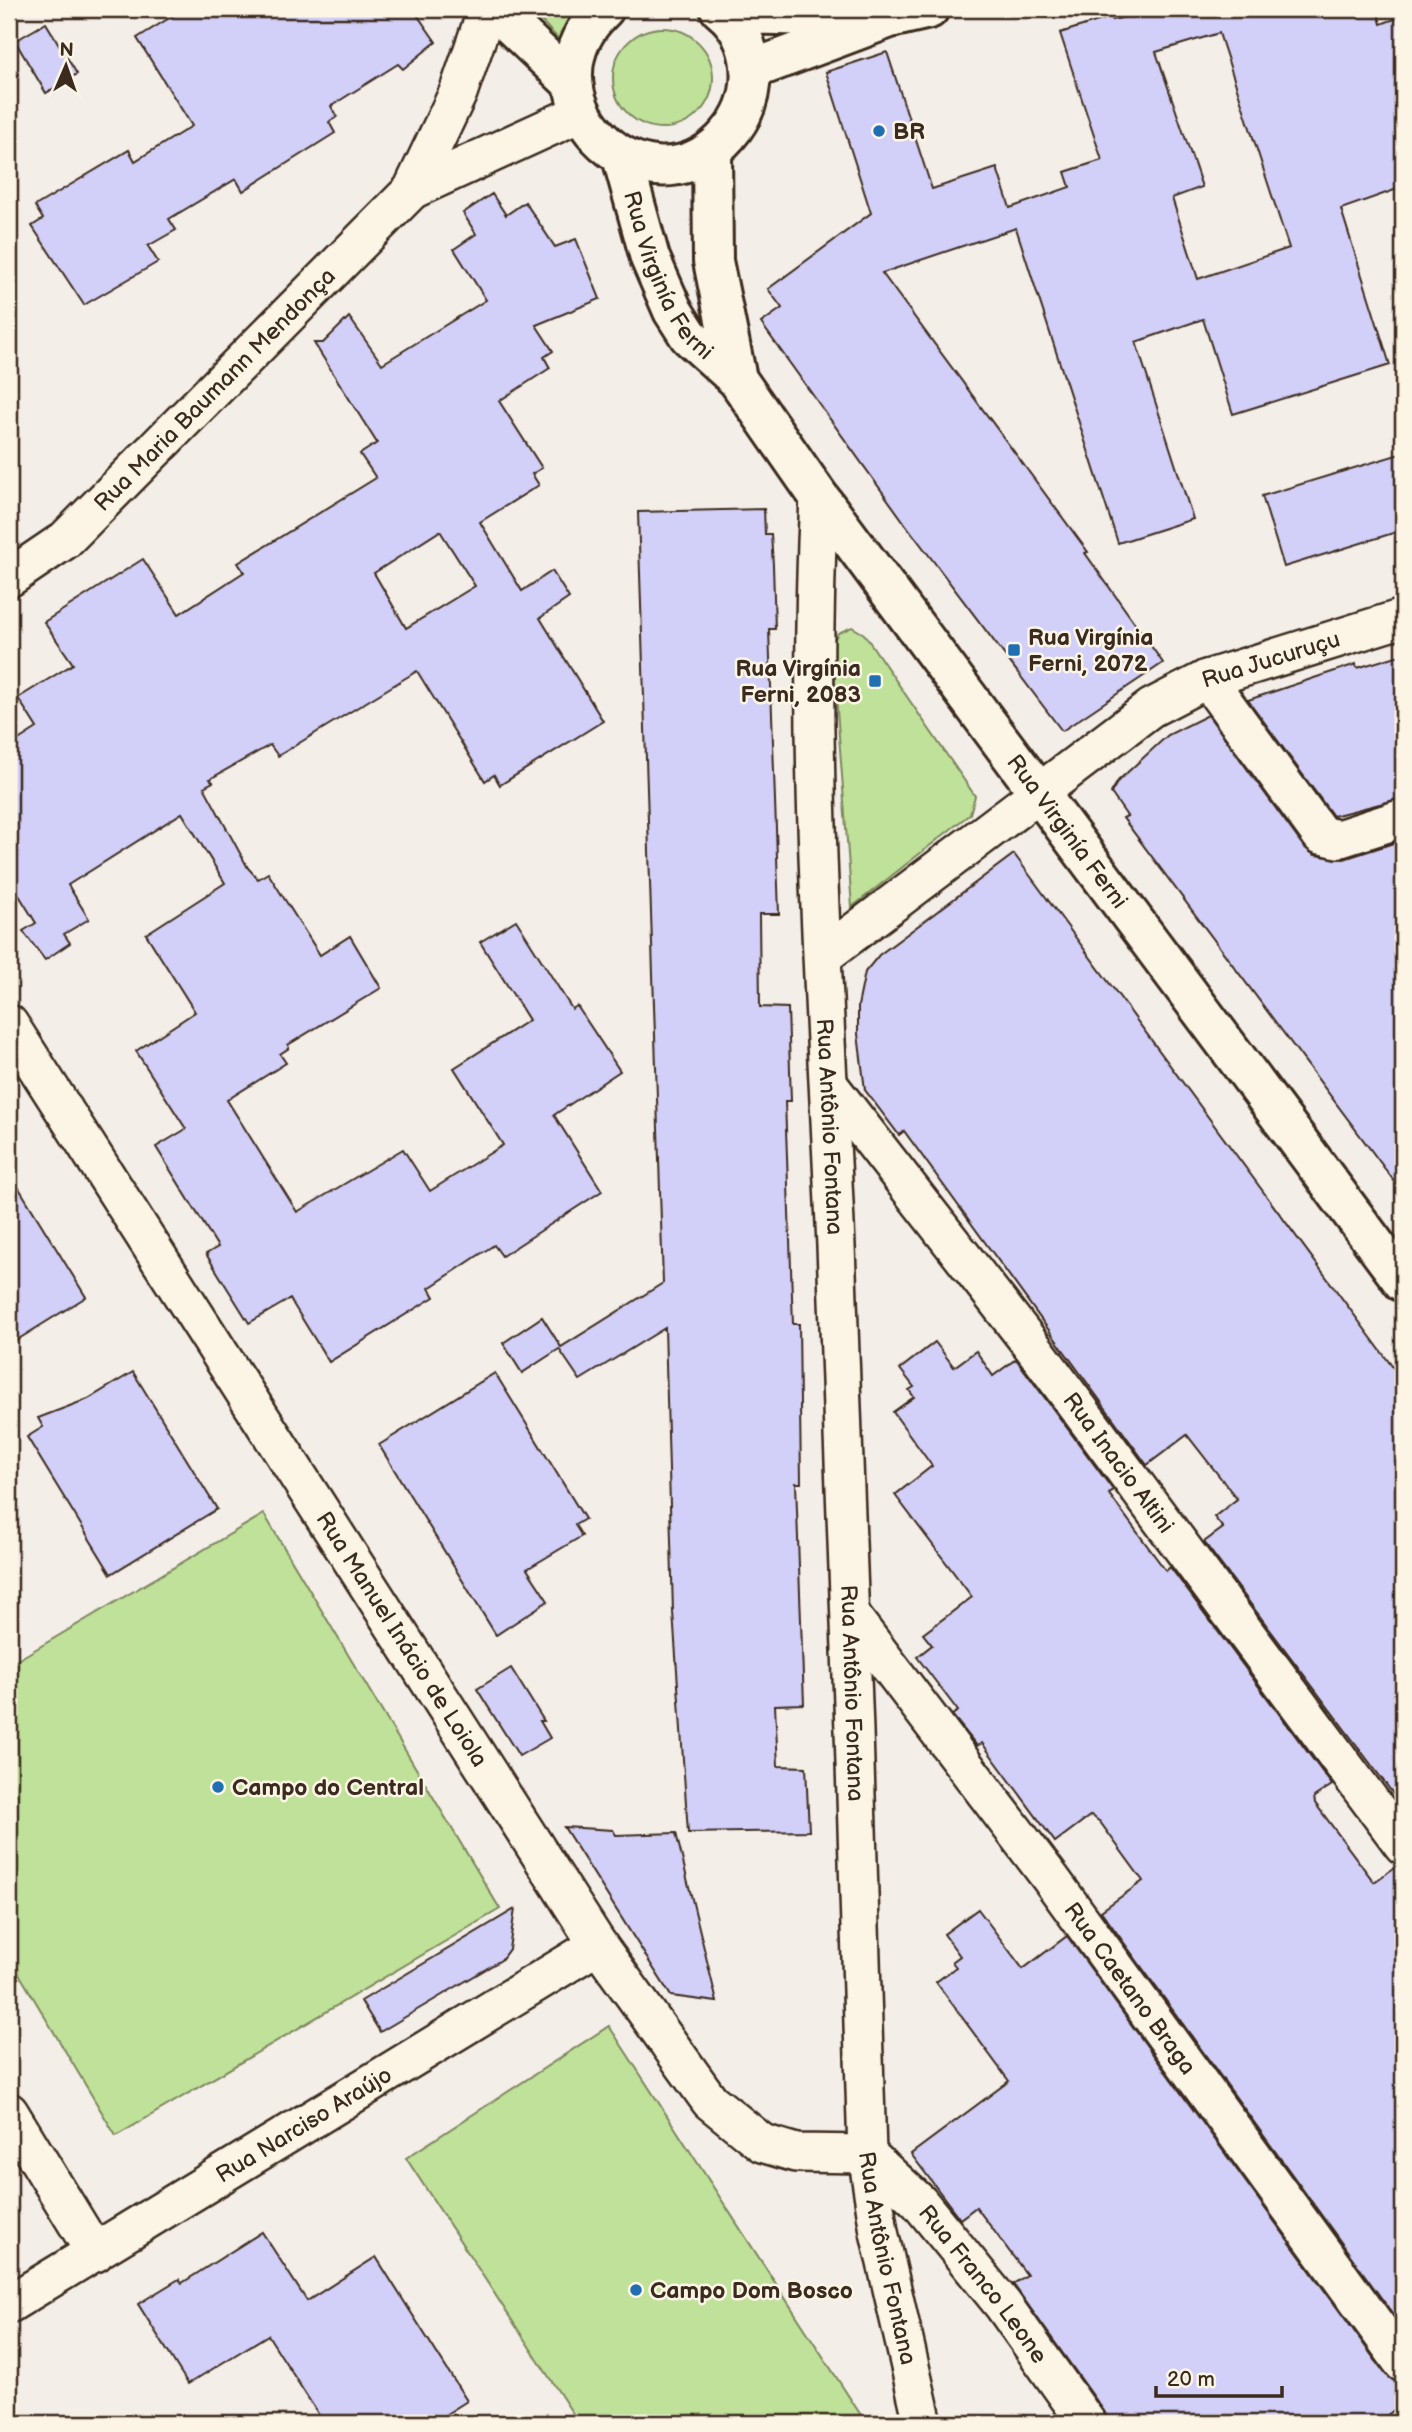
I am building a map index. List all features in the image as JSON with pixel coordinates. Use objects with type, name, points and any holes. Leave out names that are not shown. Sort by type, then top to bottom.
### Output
[{"type":"street","name":"Rua Maria Baumann Mendonça","points":[[412,190],[458,93],[487,9]]},
{"type":"street","points":[[494,9],[576,98],[597,138],[622,156],[652,165],[684,163],[712,150],[734,128],[748,101],[751,70],[744,40],[723,11]]},
{"type":"street","points":[[576,98],[575,52],[589,23],[604,9]]},
{"type":"street","points":[[751,70],[890,18],[929,9]]},
{"type":"street","points":[[723,11],[890,18]]},
{"type":"street","name":"Rua Maria Baumann Mendonça","points":[[9,578],[65,540],[412,190],[576,98]]},
{"type":"street","name":"Rua Virginía Ferni","points":[[712,150],[713,261],[737,379]]},
{"type":"street","name":"Rua Virginía Ferni","points":[[622,156],[650,258],[673,311],[689,336],[737,379],[818,497],[1039,790],[1403,1282]]},
{"type":"street","name":"Rua Antônio Fontana","points":[[818,497],[814,594],[815,767],[852,1617],[867,2154],[879,2232],[923,2423]]},
{"type":"street","name":"Rua Jucuruçu","points":[[1403,618],[1207,679],[1313,825],[1327,839],[1338,839],[1403,818]]},
{"type":"street","points":[[822,956],[1151,708],[1207,679]]},
{"type":"street","name":"Rua Manuel Inácio de Loiola","points":[[9,1024],[22,1074],[598,1945],[710,2101],[762,2143],[796,2153],[867,2154]]},
{"type":"street","name":"Rua Inacio Altini","points":[[829,1085],[1033,1347],[1403,1845]]},
{"type":"street","name":"Rua Caetano Braga","points":[[852,1617],[1051,1879],[1403,2363]]},
{"type":"street","name":"Rua Narciso Araújo","points":[[9,2304],[598,1945]]},
{"type":"street","points":[[9,2112],[95,2252]]},
{"type":"street","name":"Rua Franco Leone","points":[[867,2154],[927,2212],[1003,2305],[1087,2423]]},
{"type":"green space","points":[[530,9],[584,9],[565,46]]},
{"type":"green space","points":[[663,28],[682,32],[698,43],[709,59],[713,78],[709,97],[698,113],[682,124],[663,128],[644,124],[628,113],[617,97],[613,78],[617,59],[628,43],[644,32]]},
{"type":"green space","points":[[852,627],[864,634],[975,796],[970,814],[852,907],[832,644],[838,633]]},
{"type":"green space","name":"Campo do Central","points":[[264,1514],[500,1909],[116,2136],[9,1957],[9,1665]]},
{"type":"green space","name":"Campo Dom Bosco","points":[[609,2026],[866,2423],[579,2423],[406,2158]]},
{"type":"building","points":[[184,9],[413,9],[436,42],[403,69],[398,64],[331,106],[337,117],[329,122],[335,133],[243,191],[236,179],[169,219],[176,230],[148,246],[158,262],[84,305],[32,226],[43,219],[35,206],[129,150],[135,161],[192,126],[137,38]]},
{"type":"building","points":[[1159,9],[1377,9],[1381,24],[1403,16],[1403,187],[1341,209],[1390,365],[1233,414],[1203,319],[1136,342],[1193,519],[1118,543],[1016,228],[882,273],[1088,552],[1085,553],[1163,663],[1062,731],[909,529],[761,323],[782,308],[768,289],[871,213],[826,72],[887,52],[932,189],[997,168],[1010,208],[1070,187],[1065,172],[1102,160],[1060,33],[1111,17],[1112,20]],"holes":[[[1219,33],[1289,248],[1198,279],[1172,198],[1202,187],[1156,52]]]},
{"type":"building","points":[[46,23],[77,74],[46,93],[15,41]]},
{"type":"building","points":[[492,194],[506,215],[525,202],[555,247],[576,239],[600,299],[536,325],[553,351],[544,357],[550,368],[499,401],[542,468],[532,474],[539,485],[480,522],[522,591],[552,571],[569,598],[540,618],[603,721],[500,785],[494,775],[485,781],[417,671],[278,756],[270,745],[210,779],[213,782],[204,787],[248,868],[258,879],[268,873],[320,955],[350,936],[381,988],[288,1045],[289,1048],[280,1054],[286,1063],[227,1100],[297,1212],[403,1149],[430,1191],[503,1145],[454,1068],[529,1020],[480,942],[516,920],[572,1009],[577,1006],[620,1071],[554,1115],[602,1191],[502,1256],[494,1245],[429,1288],[434,1297],[329,1362],[290,1299],[249,1323],[206,1254],[218,1247],[156,1147],[186,1129],[136,1051],[195,1012],[146,934],[225,883],[182,813],[68,885],[89,919],[64,934],[70,943],[45,960],[23,931],[36,923],[9,879],[9,746],[37,728],[18,698],[73,664],[44,622],[143,559],[179,614],[244,572],[238,563],[376,478],[360,454],[377,443],[314,343],[323,343],[349,317],[382,364],[486,300],[454,249],[476,234],[463,213]],"holes":[[[440,531],[475,586],[406,628],[374,573]]]},
{"type":"building","points":[[1403,453],[1403,530],[1284,567],[1262,496]]},
{"type":"building","points":[[764,509],[765,534],[771,534],[773,565],[775,629],[769,629],[779,914],[759,914],[760,1007],[788,1008],[791,1101],[785,1101],[793,1324],[799,1324],[801,1483],[796,1483],[804,1704],[775,1705],[778,1766],[806,1767],[809,1831],[688,1833],[673,1612],[665,1328],[580,1380],[559,1349],[522,1373],[503,1343],[542,1317],[561,1347],[663,1283],[638,512]]},
{"type":"building","points":[[1403,654],[1403,798],[1333,816],[1248,700],[1356,664],[1357,668]]},
{"type":"building","points":[[1208,715],[1304,847],[1315,855],[1344,859],[1403,840],[1403,1193],[1123,818],[1127,816],[1111,793],[1118,781],[1168,735]]},
{"type":"building","points":[[1014,854],[1403,1381],[1403,1807],[1204,1542],[1223,1528],[1214,1517],[1237,1499],[1187,1435],[1147,1465],[904,1131],[899,1135],[865,1090],[858,1034],[858,1006],[865,972],[879,955]]},
{"type":"building","points":[[9,1172],[86,1297],[9,1345]]},
{"type":"building","points":[[935,1342],[954,1367],[976,1351],[993,1376],[1016,1359],[1113,1490],[1109,1494],[1166,1571],[1170,1567],[1332,1785],[1314,1797],[1315,1803],[1374,1882],[1398,1865],[1403,1866],[1403,2328],[1101,1911],[1143,1881],[1100,1822],[1091,1815],[1055,1842],[982,1743],[977,1746],[952,1715],[958,1711],[917,1657],[932,1645],[923,1634],[972,1597],[895,1495],[932,1466],[893,1412],[914,1397],[909,1390],[914,1387],[900,1369]]},
{"type":"building","points":[[133,1372],[217,1509],[111,1574],[27,1437],[43,1427],[38,1418],[88,1399]]},
{"type":"building","points":[[495,1373],[585,1519],[575,1525],[582,1536],[527,1569],[548,1601],[496,1635],[379,1445]]},
{"type":"building","points":[[511,1668],[544,1721],[540,1721],[550,1738],[519,1756],[477,1689]]},
{"type":"building","points":[[564,1827],[613,1830],[616,1835],[676,1833],[717,2002],[671,1996]]},
{"type":"building","points":[[515,1909],[509,1949],[501,1960],[380,2032],[361,2001]]},
{"type":"building","points":[[978,1909],[1023,1969],[1067,1936],[1386,2375],[1403,2384],[1403,2403],[1377,2423],[1110,2423],[1013,2284],[1027,2275],[976,2207],[960,2219],[911,2154],[1009,2081],[936,1982],[956,1967],[952,1962],[960,1956],[944,1934]]},
{"type":"building","points":[[262,2232],[307,2301],[376,2257],[467,2401],[432,2423],[324,2423],[268,2335],[188,2384],[138,2304],[179,2279],[182,2283]]},
{"type":"place","name":"BR","points":[[879,131]]},
{"type":"place","name":"Rua Virgínia Ferni, 2072","points":[[1014,650]]},
{"type":"place","name":"Rua Virgínia Ferni, 2083","points":[[875,681]]},
{"type":"place","name":"Campo do Central","points":[[218,1787]]},
{"type":"place","name":"Campo Dom Bosco","points":[[636,2290]]}]
